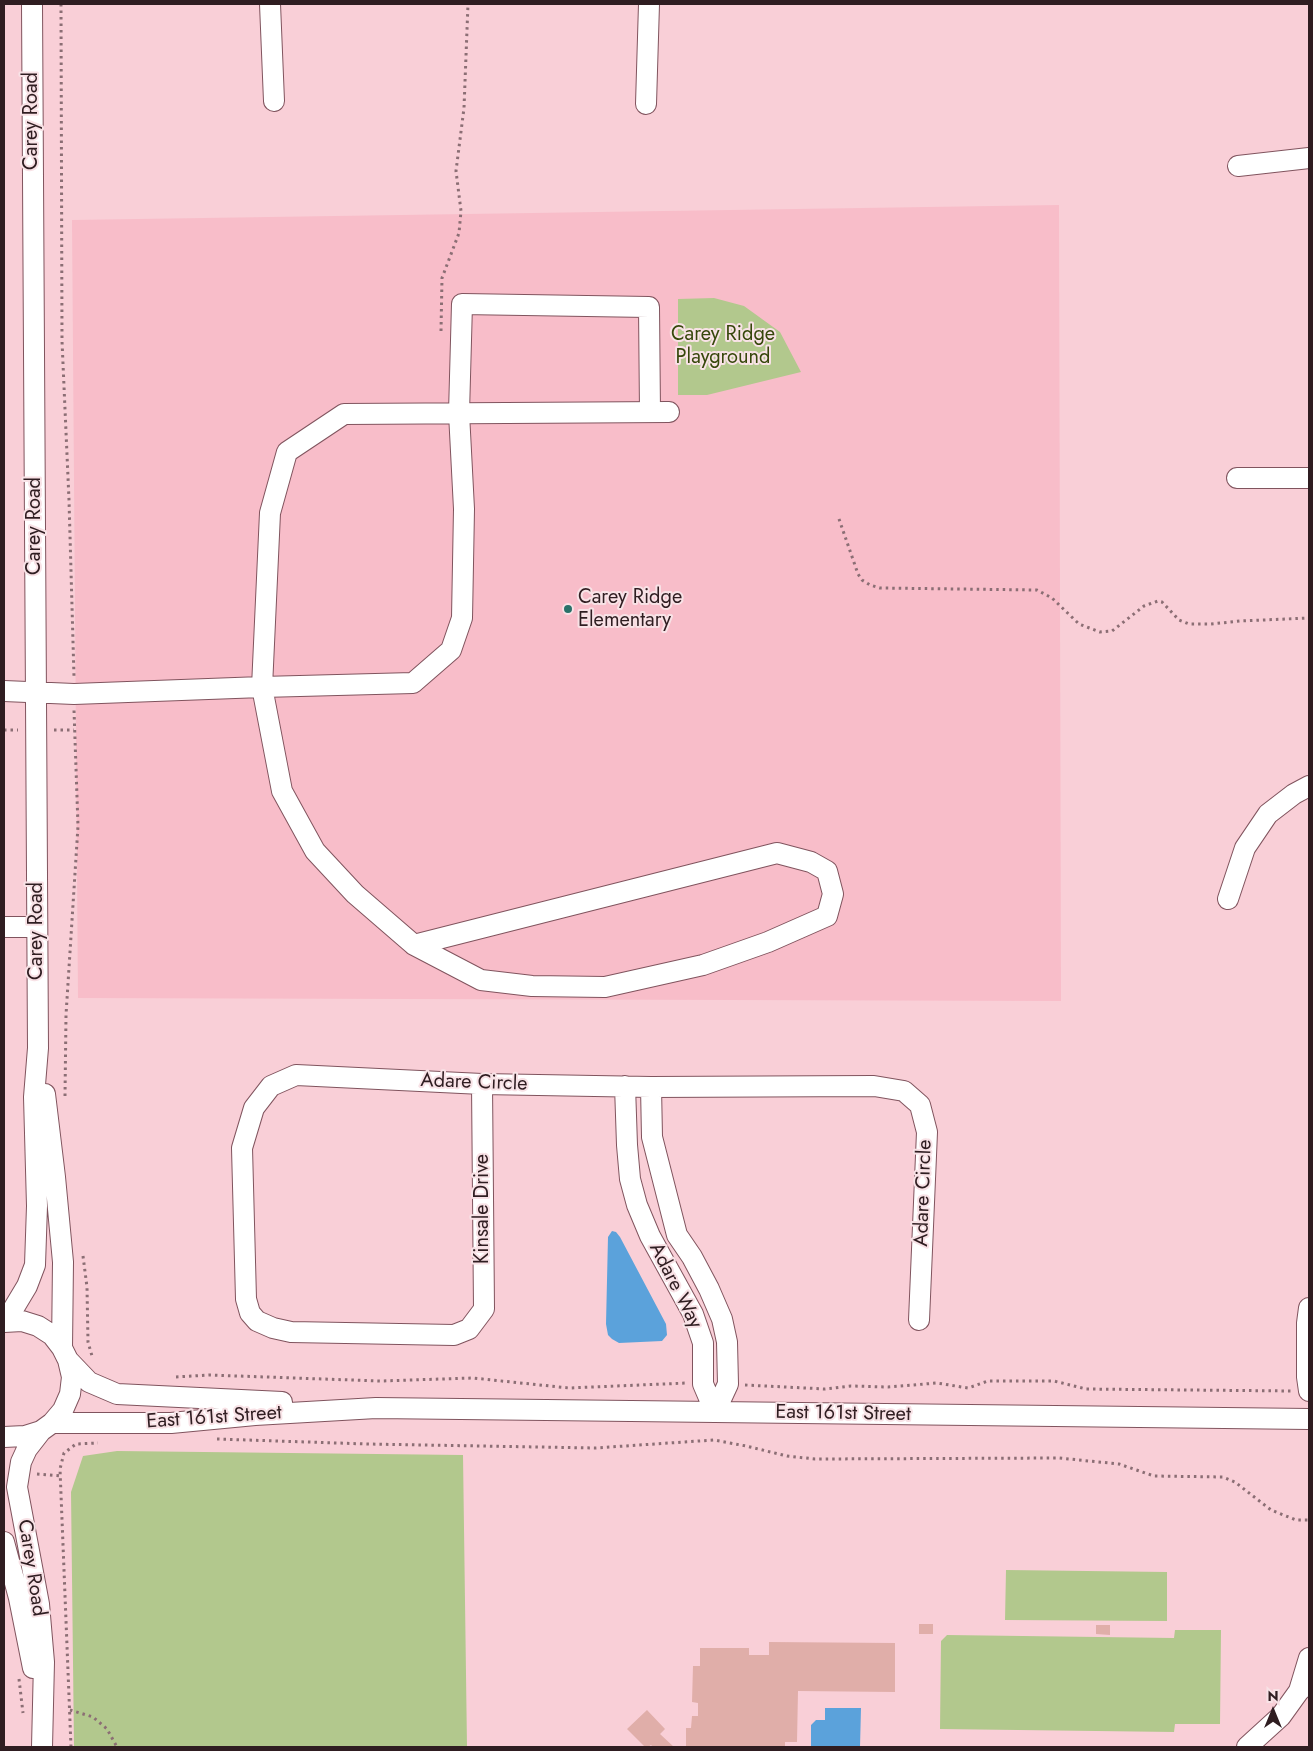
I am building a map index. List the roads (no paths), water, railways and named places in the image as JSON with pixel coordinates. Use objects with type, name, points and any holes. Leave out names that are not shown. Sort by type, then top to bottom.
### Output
[{"type":"street","name":"Carey Road","points":[[5,1321],[27,1286],[35,1265],[34,1096],[38,1048],[32,4]]},
{"type":"street","points":[[270,4],[274,101]]},
{"type":"street","points":[[646,104],[649,4]]},
{"type":"street","points":[[1238,166],[1309,158]]},
{"type":"street","points":[[4,691],[74,694],[262,688],[413,683],[451,650],[462,618],[464,509],[459,414],[462,304],[649,307],[659,412],[459,414],[344,414],[287,452],[270,513],[262,688],[282,792],[315,850],[355,894],[414,945],[481,980],[532,986],[605,987],[703,965],[768,942],[828,916],[833,894],[827,871],[811,862],[777,853],[414,945]]},
{"type":"street","points":[[1237,478],[1309,478]]},
{"type":"street","points":[[1228,899],[1245,848],[1268,814],[1294,794],[1309,786]]},
{"type":"street","points":[[4,927],[37,927]]},
{"type":"street","name":"Carey Road","points":[[38,1048],[55,1178],[62,1252],[66,1354],[72,1377],[70,1394],[63,1410],[27,1449],[21,1462],[17,1487],[38,1604],[44,1662],[42,1747]]},
{"type":"street","name":"Adare Circle","points":[[469,1329],[454,1335],[291,1332],[273,1328],[257,1321],[250,1313],[246,1298],[242,1148],[254,1108],[271,1086],[296,1075],[482,1084],[650,1087],[874,1086],[904,1091],[920,1106],[927,1132],[918,1320]]},
{"type":"street","name":"Kinsale Drive","points":[[469,1329],[484,1309],[482,1084]]},
{"type":"street","name":"Adare Way","points":[[626,1086],[627,1145],[632,1188],[650,1236],[693,1314],[704,1343],[703,1384],[714,1412]]},
{"type":"street","name":"Adare Way","points":[[650,1087],[652,1138],[677,1235],[692,1257],[709,1289],[722,1319],[727,1342],[728,1384],[714,1412]]},
{"type":"street","points":[[1309,1308],[1307,1323],[1307,1377],[1309,1391]]},
{"type":"street","name":"East 161st Street","points":[[5,1321],[22,1321],[38,1326],[52,1335],[90,1382],[117,1394],[376,1408],[1309,1420]]},
{"type":"street","points":[[704,1343],[727,1342]]},
{"type":"street","name":"East 161st Street","points":[[4,1437],[25,1436],[46,1427],[170,1423],[255,1415],[376,1408]]},
{"type":"street","name":"Carey Road","points":[[4,1542],[20,1598],[42,1712]]},
{"type":"street","points":[[1247,1747],[1281,1716],[1304,1687],[1309,1658]]},
{"type":"water","points":[[612,1231],[616,1232],[620,1237],[666,1324],[667,1335],[662,1341],[619,1343],[608,1335],[606,1324],[608,1237]]},
{"type":"water","points":[[825,1708],[861,1708],[860,1747],[811,1747],[811,1725],[816,1720],[825,1720]]},
{"type":"place","name":"Carey Ridge Elementary","points":[[568,609]]},
{"type":"park label","name":"Carey Ridge Playground","points":[[723,346]]}]
